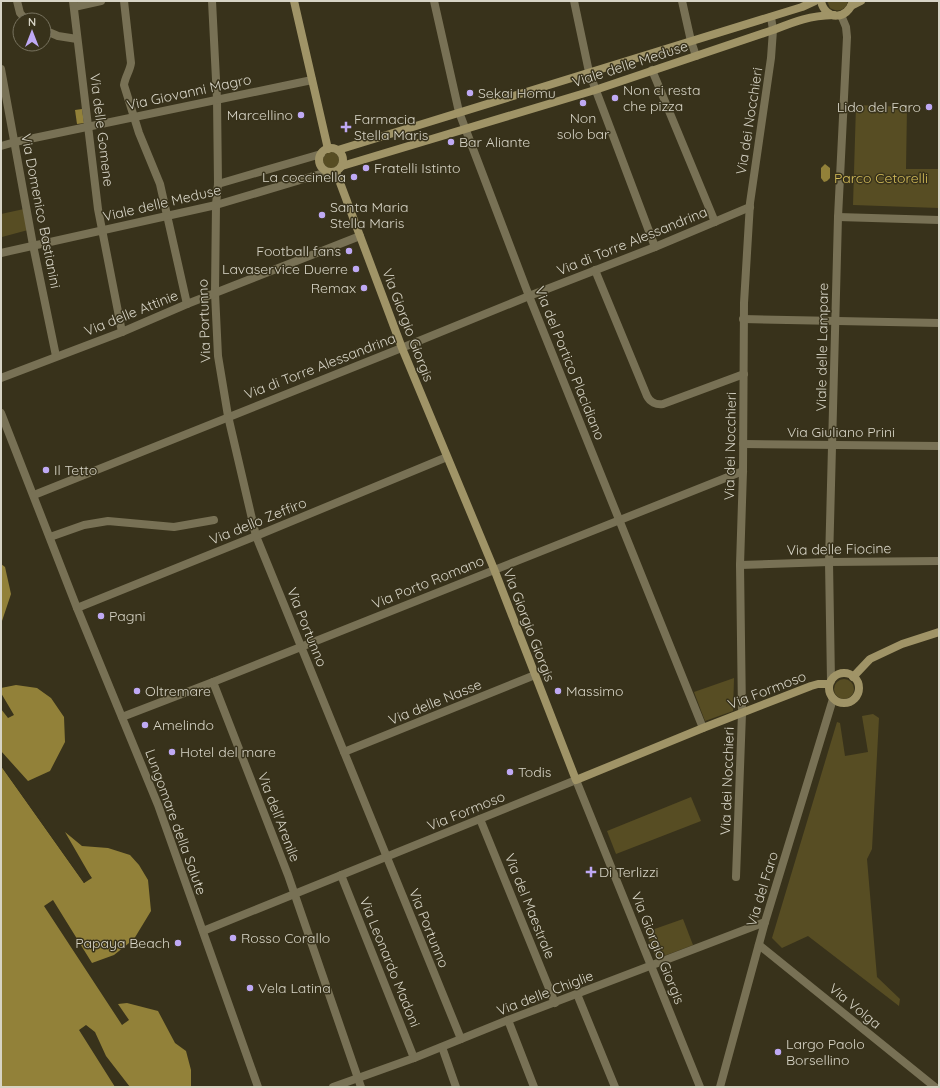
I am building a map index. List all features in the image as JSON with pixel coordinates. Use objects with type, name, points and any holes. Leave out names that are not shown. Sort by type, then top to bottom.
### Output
[{"type":"street","points":[[17,1],[20,12]]},
{"type":"street","points":[[73,4],[101,1]]},
{"type":"street","points":[[124,1],[131,62],[124,85],[144,146],[157,174],[168,215],[187,304]]},
{"type":"street","name":"Via Portunno","points":[[212,1],[217,99],[218,184],[216,205],[215,293],[218,361],[228,416],[256,536],[461,1039]]},
{"type":"street","points":[[294,1],[328,148]]},
{"type":"street","name":"Via del Portico Placidiano","points":[[434,1],[459,112],[529,296],[703,728]]},
{"type":"street","points":[[574,1],[589,72],[655,247]]},
{"type":"street","points":[[682,1],[696,56]]},
{"type":"street","name":"Viale delle Meduse","points":[[338,150],[771,17],[815,1]]},
{"type":"street","points":[[821,1],[825,10],[838,15],[846,13],[852,4],[861,1]]},
{"type":"street","name":"Via delle Gomene","points":[[73,4],[102,230],[122,332]]},
{"type":"street","name":"Viale delle Meduse","points":[[339,169],[595,90],[773,30],[803,18],[838,15]]},
{"type":"street","name":"Viale delle Lampare","points":[[830,682],[829,562],[835,321],[838,217],[847,37],[845,24],[838,15]]},
{"type":"street","name":"Via dei Nocchieri","points":[[736,877],[742,713],[740,565],[743,471],[744,319],[750,207],[771,63],[773,30],[771,17]]},
{"type":"street","points":[[52,33],[58,36],[77,39]]},
{"type":"street","name":"Via Domenico Bastianini","points":[[1,69],[33,245],[56,356]]},
{"type":"street","points":[[652,70],[715,222]]},
{"type":"street","name":"Via Giovanni Magro","points":[[1,146],[312,80]]},
{"type":"street","points":[[328,148],[338,150],[343,156],[339,169],[327,172],[322,169],[320,164],[321,154],[328,148]]},
{"type":"street","name":"Viale delle Meduse","points":[[218,184],[321,154]]},
{"type":"street","name":"Via Giorgio Giorgis","points":[[339,169],[360,236],[402,348],[494,570],[576,780],[700,1087]]},
{"type":"street","name":"Viale delle Meduse","points":[[1,253],[216,205],[327,172]]},
{"type":"street","name":"Via di Torre Alessandrina","points":[[34,495],[228,416],[655,247],[750,207]]},
{"type":"street","points":[[838,217],[939,220]]},
{"type":"street","name":"Via delle Attinie","points":[[1,378],[122,332],[187,304],[360,236]]},
{"type":"street","points":[[595,270],[647,396],[653,403],[663,404],[744,374]]},
{"type":"street","points":[[744,319],[939,323]]},
{"type":"street","name":"Lungomare della Salute","points":[[1,413],[77,608],[158,805],[258,1087]]},
{"type":"street","name":"Via Giuliano Prini","points":[[743,444],[939,446]]},
{"type":"street","name":"Via dello Zeffiro","points":[[77,608],[256,536],[447,456]]},
{"type":"street","name":"Via Porto Romano","points":[[122,717],[743,471]]},
{"type":"street","points":[[50,537],[84,525],[108,521],[174,527],[214,520]]},
{"type":"street","name":"Via delle Fiocine","points":[[740,565],[829,562],[939,561]]},
{"type":"street","points":[[853,677],[870,659],[902,644],[939,632]]},
{"type":"street","points":[[844,674],[853,677],[858,685],[858,690],[854,699],[847,703],[842,703],[833,699],[829,692],[830,682],[834,677],[844,674]]},
{"type":"street","name":"Via delle Nasse","points":[[344,752],[535,675]]},
{"type":"street","name":"Via dell'Arenile","points":[[213,682],[295,894],[361,1087]]},
{"type":"street","name":"Via Formoso","points":[[202,931],[387,858],[703,728],[811,686],[830,682]]},
{"type":"street","name":"Via del Faro","points":[[720,1087],[765,922],[833,699]]},
{"type":"street","name":"Via del Maestrale","points":[[480,819],[555,1003]]},
{"type":"street","name":"Via Leonardo Madoni","points":[[341,875],[414,1058]]},
{"type":"street","name":"Via delle Chiglie","points":[[333,1087],[414,1058],[508,1020],[765,922]]},
{"type":"street","name":"Via Volga","points":[[759,945],[934,1087]]},
{"type":"street","points":[[577,994],[615,1087]]},
{"type":"street","points":[[508,1020],[534,1087]]},
{"type":"street","points":[[442,1047],[456,1087]]},
{"type":"green space","points":[[827,1],[848,1],[845,7],[841,10],[833,10],[830,8]]},
{"type":"green space","name":"Parco Cetorelli","points":[[856,105],[907,107],[906,169],[939,169],[939,208],[853,205]]},
{"type":"green space","points":[[331,152],[337,154],[339,160],[337,166],[331,168],[325,166],[323,160],[325,154]]},
{"type":"green space","points":[[24,209],[28,230],[2,237],[1,214]]},
{"type":"green space","points":[[734,678],[733,711],[705,721],[694,692]]},
{"type":"green space","points":[[844,679],[851,682],[854,689],[851,696],[844,699],[837,696],[834,689],[837,682]]},
{"type":"green space","points":[[873,714],[879,718],[872,849],[867,859],[877,977],[900,999],[899,1006],[808,936],[782,948],[772,938],[837,722],[840,723],[845,756],[868,752],[862,716]]},
{"type":"green space","points":[[691,797],[701,821],[616,854],[607,831]]},
{"type":"green space","points":[[683,919],[693,945],[656,959],[646,932]]},
{"type":"shaded area","points":[[82,109],[84,123],[77,124],[75,110]]},
{"type":"shaded area","points":[[825,164],[830,168],[830,178],[824,182],[821,178],[821,168]]},
{"type":"shaded area","points":[[1,564],[5,567],[11,594],[1,624]]},
{"type":"shaded area","points":[[16,685],[37,688],[51,698],[64,717],[65,742],[50,771],[28,781],[1,751],[1,709],[8,718],[14,715],[1,693],[1,688]]},
{"type":"shaded area","points":[[1,766],[84,883],[91,877],[65,832],[82,846],[108,848],[130,855],[139,865],[148,880],[151,911],[134,939],[114,955],[92,963],[53,900],[44,906],[122,1025],[129,1020],[118,1004],[127,1003],[158,1011],[175,1043],[186,1051],[191,1070],[191,1087],[130,1087],[106,1056],[95,1032],[86,1025],[79,1030],[115,1087],[1,1087]]},
{"type":"pier","points":[[1,764],[85,880],[89,877],[79,861],[92,878],[84,883]]},
{"type":"place","name":"Sekai Homu","points":[[470,93]]},
{"type":"place","name":"Non ci resta che pizza","points":[[615,98]]},
{"type":"place","name":"Non solo bar","points":[[583,103]]},
{"type":"place","name":"Lido del Faro","points":[[929,107]]},
{"type":"place","name":"Marcellino","points":[[301,115]]},
{"type":"place","name":"Farmacia Stella Maris","points":[[346,127]]},
{"type":"place","name":"Bar Aliante","points":[[451,142]]},
{"type":"place","name":"Fratelli Istinto","points":[[366,168]]},
{"type":"place","name":"La coccinella","points":[[354,177]]},
{"type":"place","name":"Santa Maria Stella Maris","points":[[322,215]]},
{"type":"place","name":"Football fans","points":[[349,251]]},
{"type":"place","name":"Lavaservice Duerre","points":[[356,269]]},
{"type":"place","name":"Remax","points":[[364,288]]},
{"type":"place","name":"Il Tetto","points":[[46,470]]},
{"type":"place","name":"Pagni","points":[[101,616]]},
{"type":"place","name":"Oltremare","points":[[137,691]]},
{"type":"place","name":"Massimo","points":[[558,691]]},
{"type":"place","name":"Amelindo","points":[[145,725]]},
{"type":"place","name":"Hotel del mare","points":[[172,752]]},
{"type":"place","name":"Todis","points":[[510,772]]},
{"type":"place","name":"Di Terlizzi","points":[[591,872]]},
{"type":"place","name":"Rosso Corallo","points":[[233,938]]},
{"type":"place","name":"Papaya Beach","points":[[178,943]]},
{"type":"place","name":"Vela Latina","points":[[250,988]]},
{"type":"place","name":"Largo Paolo Borsellino","points":[[778,1052]]}]
